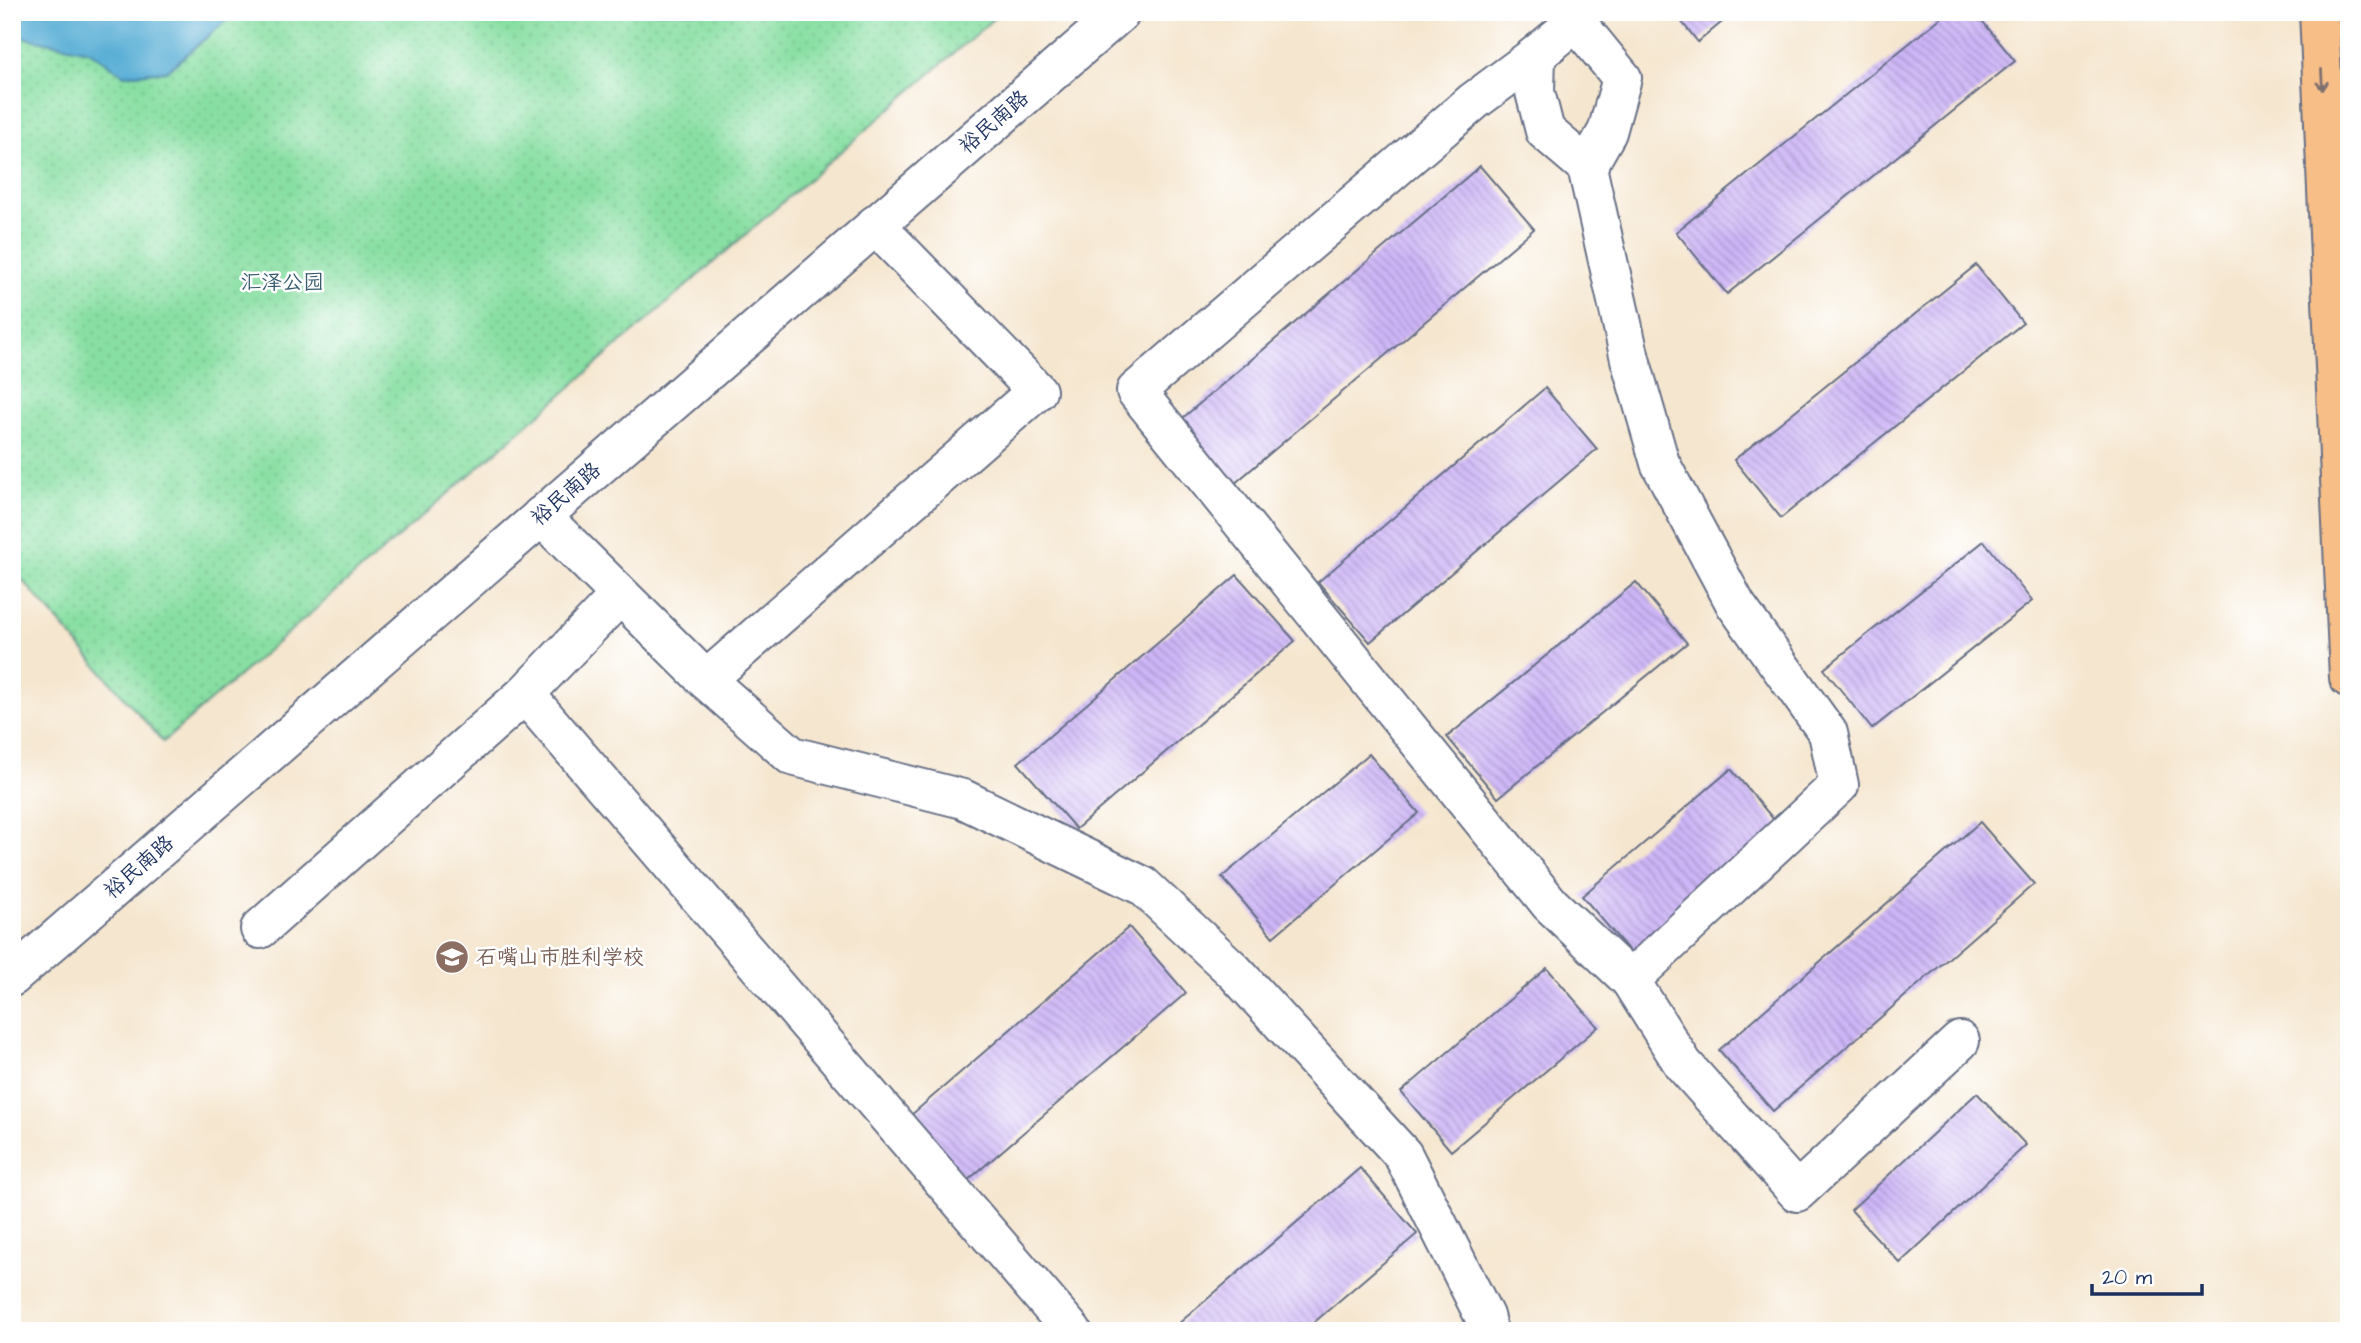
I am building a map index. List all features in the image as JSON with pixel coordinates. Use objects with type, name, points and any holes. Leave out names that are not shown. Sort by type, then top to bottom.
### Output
[{"type":"main road","points":[[2319,12],[2349,677]]},
{"type":"street","name":"裕民南路","points":[[12,977],[1121,12]]},
{"type":"street","points":[[1587,166],[1607,132],[1622,78],[1572,17],[1536,55],[1474,101],[1136,391],[1550,904],[1630,979],[1683,1064],[1797,1192],[1960,1041]]},
{"type":"street","points":[[1536,55],[1535,92],[1545,131],[1587,166],[1630,359],[1660,463],[1736,605],[1828,733],[1839,785],[1630,979]]},
{"type":"street","points":[[706,680],[1037,391],[875,225]]},
{"type":"street","points":[[541,516],[706,680],[792,756],[963,799],[1143,886],[1234,971],[1403,1155],[1484,1317],[1488,1331]]},
{"type":"street","points":[[260,929],[525,694],[619,596]]},
{"type":"street","points":[[525,694],[1072,1331]]},
{"type":"green space","name":"汇泽公园","points":[[12,12],[1001,12],[163,742],[12,568]]},
{"type":"water","points":[[12,12],[234,12],[167,71],[124,75],[89,51],[12,35]]},
{"type":"building","points":[[1674,12],[1734,12],[1698,42]]},
{"type":"building","points":[[1948,12],[1975,12],[2015,61],[1727,294],[1676,232]]},
{"type":"building","points":[[1480,166],[1534,229],[1234,484],[1179,421]]},
{"type":"building","points":[[1976,265],[2023,323],[1781,518],[1734,460]]},
{"type":"building","points":[[1545,388],[1597,449],[1370,642],[1318,582]]},
{"type":"building","points":[[1984,541],[2032,601],[1872,729],[1824,669]]},
{"type":"building","points":[[1237,575],[1295,641],[1076,829],[1018,763]]},
{"type":"building","points":[[1636,582],[1687,643],[1498,798],[1447,737]]},
{"type":"building","points":[[1369,754],[1419,813],[1273,937],[1222,877]]},
{"type":"building","points":[[1731,769],[1780,827],[1631,953],[1582,896]]},
{"type":"building","points":[[1980,822],[2034,884],[1773,1111],[1719,1050]]},
{"type":"building","points":[[1129,927],[1186,993],[967,1181],[910,1116]]},
{"type":"building","points":[[1547,968],[1598,1027],[1451,1151],[1401,1092]]},
{"type":"building","points":[[1977,1093],[2026,1145],[1900,1263],[1851,1210]]},
{"type":"building","points":[[1360,1168],[1417,1234],[1304,1331],[1170,1331]]},
{"type":"place","name":"石嘴山市胜利学校","points":[[452,957]]}]
